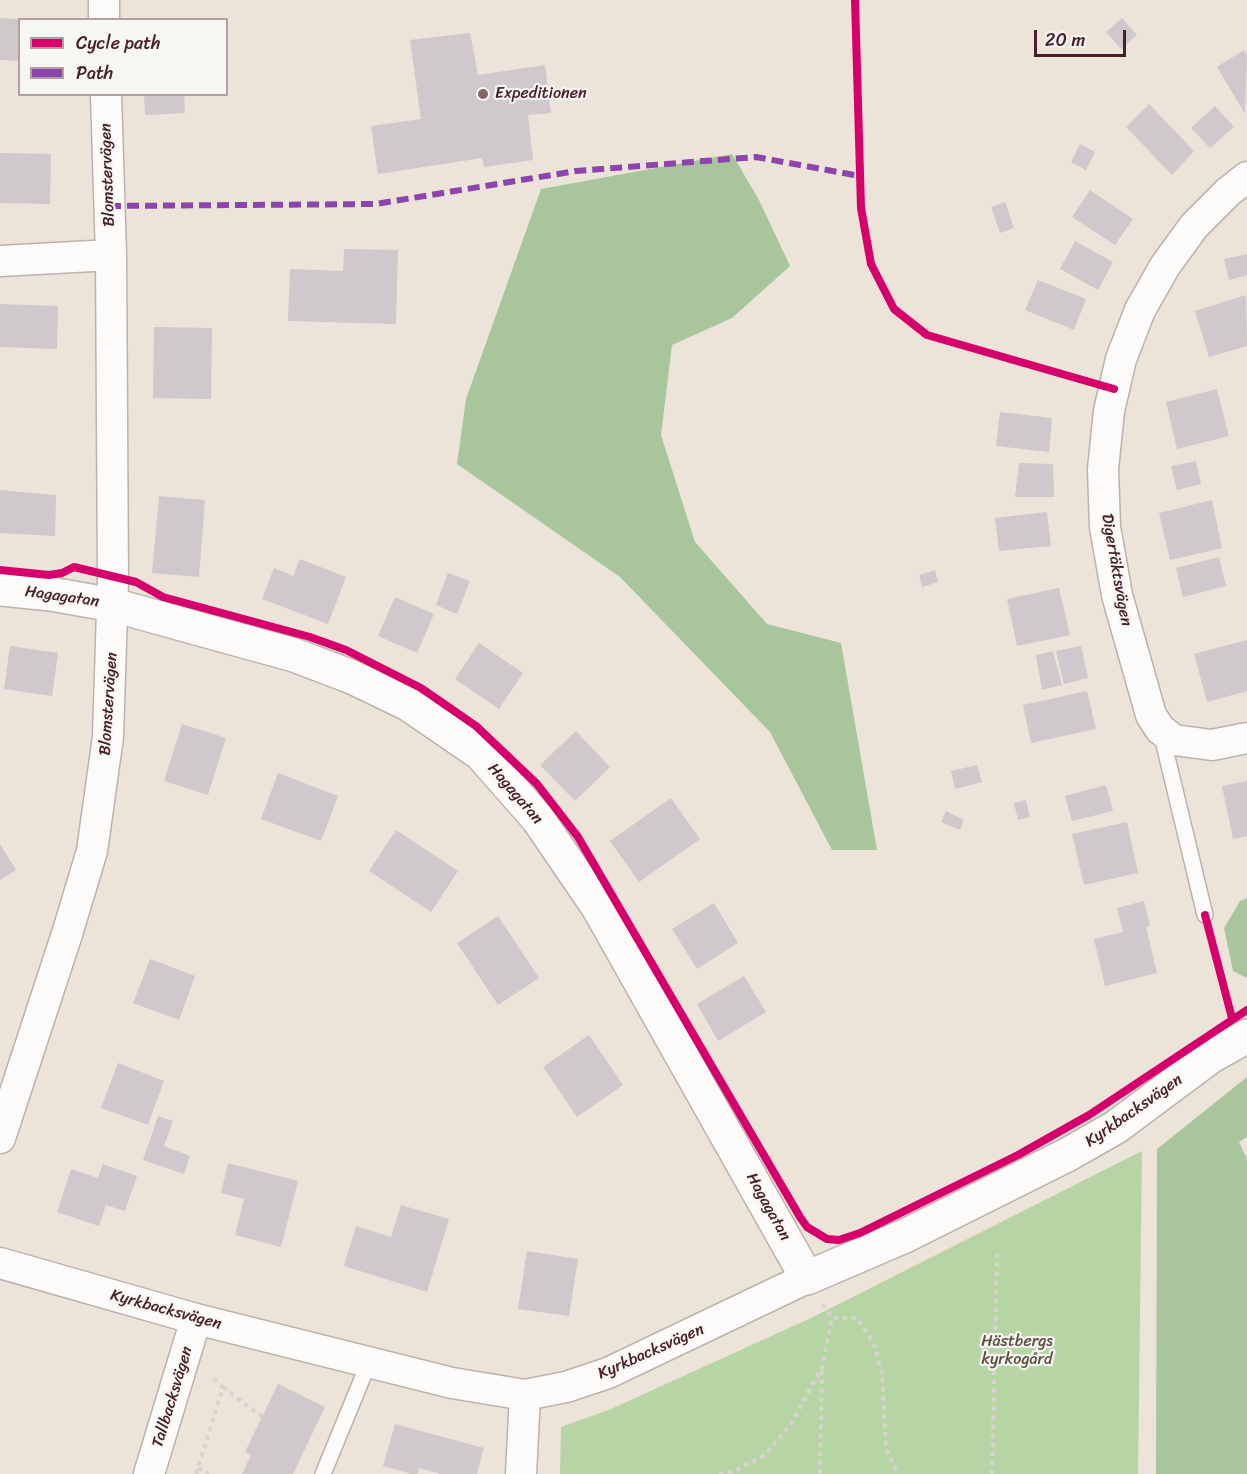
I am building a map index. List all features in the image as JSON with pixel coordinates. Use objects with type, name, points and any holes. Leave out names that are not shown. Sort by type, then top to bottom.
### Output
[{"type":"street","points":[[104,0],[104,18]]},
{"type":"street","name":"Blomstervägen","points":[[0,1138],[92,851],[108,737],[113,605],[111,255],[106,96]]},
{"type":"street","name":"Digertäktsvägen","points":[[1160,729],[1151,714],[1145,696],[1117,595],[1105,527],[1103,469],[1109,411],[1125,350],[1140,310],[1165,266],[1194,226],[1228,192],[1247,177]]},
{"type":"street","points":[[0,261],[111,255]]},
{"type":"street","name":"Hagagatan","points":[[0,589],[51,594],[113,605],[294,655],[352,677],[408,704],[481,754],[538,819],[598,907],[807,1278]]},
{"type":"street","points":[[1160,729],[1174,740],[1200,745],[1247,738]]},
{"type":"street","name":"Kyrkbacksvägen","points":[[0,1263],[196,1320],[452,1383],[525,1395],[566,1387],[608,1373],[807,1278],[906,1235],[1067,1155],[1116,1127],[1210,1057],[1247,1036]]},
{"type":"street","name":"Tallbacksvägen","points":[[149,1474],[196,1320]]},
{"type":"street","points":[[521,1474],[525,1395]]},
{"type":"lane","points":[[1160,729],[1205,915]]},
{"type":"lane","points":[[324,1474],[369,1362]]},
{"type":"path","points":[[992,1474],[997,1254]]},
{"type":"path","points":[[820,1474],[822,1367],[832,1318],[857,1318],[873,1344],[882,1373],[886,1449],[898,1474]]},
{"type":"path","points":[[186,1356],[262,1418]]},
{"type":"path","points":[[719,1474],[732,1473],[765,1455],[791,1424],[822,1367]]},
{"type":"path","points":[[196,1474],[223,1388]]},
{"type":"path","points":[[198,1468],[208,1474]]},
{"type":"green space","points":[[732,154],[759,200],[790,266],[732,318],[672,345],[661,435],[695,542],[767,624],[841,643],[877,850],[832,850],[770,732],[620,577],[457,464],[466,399],[541,189]]},
{"type":"green space","points":[[1247,898],[1247,978],[1233,971],[1224,928],[1240,901]]},
{"type":"green space","points":[[1247,1077],[1247,1137],[1239,1142],[1247,1159],[1247,1474],[1156,1474],[1157,1149]]},
{"type":"green space","name":"Hästbergs kyrkogård","points":[[1142,1151],[1138,1474],[560,1474],[561,1427],[611,1409],[811,1318]]},
{"type":"building","points":[[0,18],[18,19],[18,61],[0,60]]},
{"type":"building","points":[[1122,18],[1137,35],[1121,49],[1106,32]]},
{"type":"building","name":"Expeditionen","points":[[470,33],[478,75],[545,65],[551,113],[528,115],[533,160],[484,167],[482,158],[378,174],[371,126],[421,119],[410,40]]},
{"type":"building","points":[[1244,50],[1247,55],[1245,114],[1217,67]]},
{"type":"building","points":[[144,96],[184,96],[185,113],[145,115]]},
{"type":"building","points":[[1149,104],[1194,151],[1172,175],[1126,127]]},
{"type":"building","points":[[1215,106],[1234,127],[1210,148],[1191,128]]},
{"type":"building","points":[[1080,144],[1095,152],[1086,170],[1071,162]]},
{"type":"building","points":[[0,153],[51,154],[50,204],[0,203]]},
{"type":"building","points":[[1090,190],[1133,219],[1115,245],[1072,217]]},
{"type":"building","points":[[1005,202],[1014,228],[1000,233],[991,207]]},
{"type":"building","points":[[1075,241],[1113,262],[1098,290],[1060,269]]},
{"type":"building","points":[[344,249],[398,250],[396,324],[288,321],[290,269],[343,271]]},
{"type":"building","points":[[1247,254],[1247,275],[1229,280],[1224,259]]},
{"type":"building","points":[[1038,280],[1086,299],[1074,330],[1025,310]]},
{"type":"building","points":[[1246,295],[1247,346],[1209,357],[1195,311]]},
{"type":"building","points":[[0,304],[58,306],[57,349],[0,347]]},
{"type":"building","points":[[154,327],[212,328],[211,399],[153,398]]},
{"type":"building","points":[[1217,389],[1229,436],[1177,449],[1166,402]]},
{"type":"building","points":[[1000,412],[1052,418],[1049,452],[996,446]]},
{"type":"building","points":[[1196,461],[1201,484],[1177,490],[1171,466]]},
{"type":"building","points":[[1019,463],[1053,464],[1054,497],[1015,497]]},
{"type":"building","points":[[0,490],[56,495],[55,536],[0,533]]},
{"type":"building","points":[[159,496],[205,500],[199,577],[152,573]]},
{"type":"building","points":[[1212,500],[1222,548],[1170,560],[1159,513]]},
{"type":"building","points":[[1047,512],[1051,546],[999,551],[995,518]]},
{"type":"building","points":[[1219,557],[1226,586],[1183,597],[1176,568]]},
{"type":"building","points":[[300,559],[346,577],[328,624],[262,599],[274,568],[293,576]]},
{"type":"building","points":[[935,570],[938,582],[922,587],[919,575]]},
{"type":"building","points":[[448,573],[470,581],[457,614],[436,605]]},
{"type":"building","points":[[1059,588],[1070,635],[1017,646],[1007,599]]},
{"type":"building","points":[[395,597],[434,614],[417,653],[378,636]]},
{"type":"building","points":[[1247,640],[1247,691],[1207,702],[1194,654]]},
{"type":"building","points":[[479,643],[523,673],[499,709],[455,679]]},
{"type":"building","points":[[10,646],[58,653],[52,696],[4,689]]},
{"type":"building","points":[[1081,646],[1088,678],[1064,684],[1056,651]]},
{"type":"building","points":[[1053,651],[1062,685],[1042,690],[1036,655]]},
{"type":"building","points":[[1087,691],[1096,729],[1031,743],[1023,705]]},
{"type":"building","points":[[182,724],[226,738],[208,795],[164,781]]},
{"type":"building","points":[[576,731],[610,767],[575,801],[540,765]]},
{"type":"building","points":[[977,765],[982,782],[955,789],[951,771]]},
{"type":"building","points":[[278,773],[338,796],[321,841],[261,819]]},
{"type":"building","points":[[1247,781],[1247,836],[1233,839],[1222,786]]},
{"type":"building","points":[[1106,785],[1113,811],[1072,821],[1065,796]]},
{"type":"building","points":[[671,798],[700,839],[639,882],[610,841]]},
{"type":"building","points":[[1026,800],[1030,817],[1018,820],[1014,803]]},
{"type":"building","points":[[946,811],[964,820],[960,830],[941,822]]},
{"type":"building","points":[[1127,822],[1138,873],[1084,885],[1072,834]]},
{"type":"building","points":[[396,830],[458,871],[431,912],[369,871]]},
{"type":"building","points":[[0,844],[16,870],[0,880]]},
{"type":"building","points":[[1144,901],[1150,926],[1146,927],[1157,973],[1105,986],[1094,939],[1123,932],[1117,908]]},
{"type":"building","points":[[714,903],[738,943],[697,969],[672,929]]},
{"type":"building","points":[[498,916],[539,978],[498,1005],[457,943]]},
{"type":"building","points":[[150,959],[195,976],[179,1020],[133,1003]]},
{"type":"building","points":[[744,976],[766,1012],[718,1041],[697,1004]]},
{"type":"building","points":[[589,1035],[623,1085],[577,1117],[543,1067]]},
{"type":"building","points":[[118,1063],[164,1081],[148,1125],[101,1108]]},
{"type":"building","points":[[158,1116],[173,1121],[164,1146],[190,1156],[184,1174],[143,1160]]},
{"type":"building","points":[[228,1163],[298,1181],[281,1247],[235,1235],[244,1199],[221,1193]]},
{"type":"building","points":[[103,1164],[137,1176],[125,1211],[106,1205],[99,1226],[57,1212],[71,1169],[98,1178]]},
{"type":"building","points":[[401,1205],[449,1219],[427,1292],[344,1266],[356,1226],[391,1237]]},
{"type":"building","points":[[527,1251],[578,1259],[569,1316],[518,1309]]},
{"type":"building","points":[[278,1384],[325,1407],[293,1474],[242,1474],[251,1455],[245,1452]]},
{"type":"building","points":[[395,1424],[484,1448],[477,1474],[441,1474],[419,1468],[418,1474],[412,1474],[383,1466]]},
{"type":"marked path","points":[[109,206],[376,204],[576,171],[756,157],[860,176]]},
{"type":"cycle path","points":[[855,0],[861,208],[871,264],[894,309],[927,335],[1114,389]]},
{"type":"cycle path","points":[[0,570],[49,575],[62,573],[74,567],[136,582],[163,597],[310,637],[346,650],[421,688],[476,726],[537,784],[578,837],[800,1217],[807,1227],[827,1239],[839,1240],[860,1233],[1018,1155],[1089,1115],[1247,1010]]},
{"type":"cycle path","points":[[1205,915],[1232,1018]]},
{"type":"place","name":"Expeditionen","points":[[483,94]]}]
